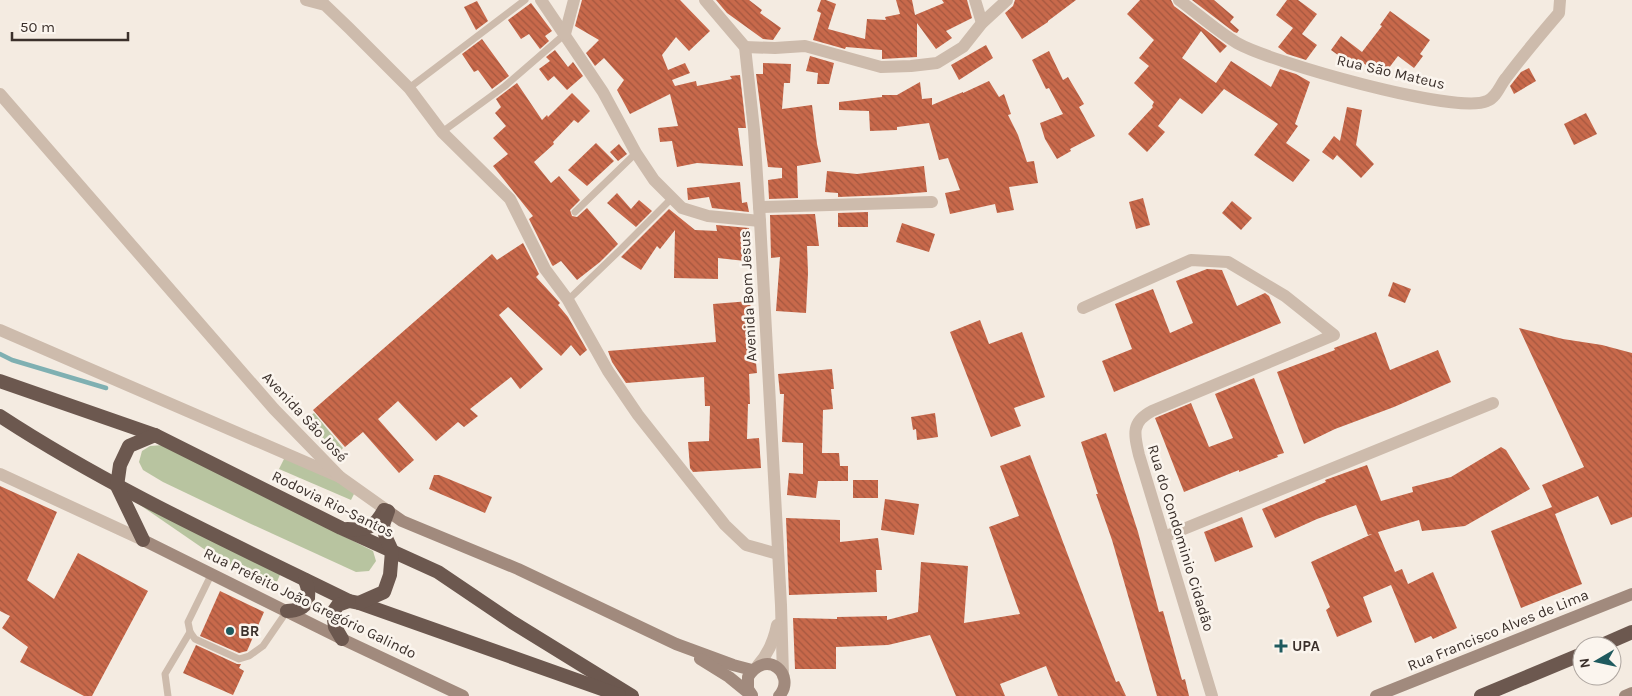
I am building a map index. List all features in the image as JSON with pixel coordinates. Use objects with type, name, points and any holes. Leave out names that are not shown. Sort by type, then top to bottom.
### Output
[{"type":"highway","name":"Rodovia Rio-Santos","points":[[0,381],[155,434],[341,528],[438,572],[512,622],[632,696]]},
{"type":"highway","points":[[0,416],[41,443],[117,486],[305,580],[354,602],[623,696]]},
{"type":"highway","points":[[143,540],[117,486],[120,464],[129,446],[155,434]]},
{"type":"highway","points":[[341,528],[358,530],[370,528],[386,510]]},
{"type":"highway","points":[[342,639],[335,627],[333,612],[338,605],[384,592],[390,575],[392,551],[383,525],[386,510]]},
{"type":"highway","points":[[287,611],[302,608],[307,602],[309,594],[305,580]]},
{"type":"highway","points":[[1481,696],[1572,658]]},
{"type":"main road","name":"Avenida São José","points":[[386,510],[402,521],[518,569],[676,644],[733,665],[755,667],[772,665],[781,671],[785,685]]},
{"type":"main road","name":"Rua Prefeito João Gregório Galindo","points":[[143,540],[342,639],[463,696]]},
{"type":"main road","name":"Rua Francisco Alves de Lima","points":[[1376,696],[1632,594]]},
{"type":"main road","name":"Avenida São José","points":[[676,644],[729,677],[752,695]]},
{"type":"main road","name":"Avenida São José","points":[[752,695],[747,683],[748,677],[755,667]]},
{"type":"main road","points":[[779,696],[785,685]]},
{"type":"street","points":[[306,0],[325,6],[409,88],[442,132],[510,199],[545,270],[568,300],[608,371],[638,415],[725,526],[746,544],[778,554]]},
{"type":"street","points":[[541,0],[603,92],[636,153],[654,180],[682,208],[708,216],[760,221]]},
{"type":"street","points":[[565,34],[574,0]]},
{"type":"street","points":[[706,0],[745,47],[805,46],[881,67],[937,63],[963,47],[982,23],[1007,0]]},
{"type":"street","points":[[975,0],[982,23]]},
{"type":"street","name":"Rua São Mateus","points":[[1179,0],[1237,43],[1262,54],[1400,94],[1439,102],[1466,103],[1487,101],[1498,91],[1505,79],[1559,13],[1560,0]]},
{"type":"street","name":"Avenida Bom Jesus","points":[[745,47],[754,130],[760,221],[785,685]]},
{"type":"street","name":"Avenida São José","points":[[0,94],[274,409],[340,477],[386,510]]},
{"type":"street","points":[[759,207],[932,202]]},
{"type":"street","name":"Rua do Condominio Cidadão","points":[[1083,308],[1191,260],[1228,262],[1285,296],[1334,335],[1142,417],[1136,427],[1134,438],[1212,696]]},
{"type":"street","points":[[0,330],[340,477]]},
{"type":"street","points":[[1164,537],[1493,403]]},
{"type":"street","points":[[0,474],[143,540]]},
{"type":"street","name":"Avenida Bom Jesus","points":[[755,667],[768,652],[774,639],[781,605]]},
{"type":"lane","points":[[409,88],[525,0]]},
{"type":"lane","points":[[442,132],[505,86],[565,34]]},
{"type":"lane","points":[[575,212],[636,153]]},
{"type":"lane","points":[[568,300],[672,198]]},
{"type":"lane","points":[[212,573],[188,622],[190,632],[196,639],[239,659],[249,656],[263,646],[287,611]]},
{"type":"lane","points":[[168,696],[165,674],[190,632]]},
{"type":"green space","points":[[314,413],[343,448],[337,455],[306,419]]},
{"type":"green space","points":[[163,445],[373,551],[376,561],[369,571],[356,572],[163,482],[143,470],[139,462],[142,451],[150,446]]},
{"type":"green space","points":[[285,457],[330,476],[355,492],[351,500],[279,469]]},
{"type":"green space","points":[[139,500],[282,570],[276,584],[269,584],[217,558],[140,505]]},
{"type":"building","points":[[582,0],[680,0],[710,31],[689,51],[676,37],[662,55],[668,70],[685,63],[690,73],[672,80],[675,86],[696,81],[697,86],[732,79],[730,76],[740,75],[746,128],[738,128],[743,166],[697,163],[677,167],[672,141],[660,142],[658,128],[678,126],[670,94],[630,114],[617,90],[624,80],[604,58],[595,66],[586,53],[599,40],[575,26]]},
{"type":"building","points":[[716,0],[749,0],[762,10],[760,13],[781,28],[773,40],[763,39],[727,13]]},
{"type":"building","points":[[821,0],[836,4],[828,29],[865,39],[867,19],[886,20],[885,17],[900,14],[896,0],[912,0],[915,15],[944,3],[942,0],[967,0],[972,18],[946,31],[952,38],[936,49],[917,23],[917,57],[882,59],[882,50],[846,47],[845,49],[813,40],[821,13],[817,11]]},
{"type":"building","points":[[1015,0],[1076,0],[1022,39],[1005,13],[1013,6]]},
{"type":"building","points":[[1140,0],[1171,0],[1174,6],[1227,46],[1220,53],[1201,31],[1182,58],[1216,83],[1231,61],[1271,87],[1280,69],[1296,74],[1310,82],[1295,124],[1298,126],[1286,143],[1310,160],[1293,182],[1254,155],[1278,124],[1224,89],[1202,114],[1180,98],[1158,126],[1165,132],[1147,152],[1128,134],[1153,107],[1154,102],[1134,83],[1149,66],[1139,58],[1154,40],[1127,14]]},
{"type":"building","points":[[1192,0],[1214,0],[1234,17],[1230,22],[1239,30],[1237,33],[1234,32]]},
{"type":"building","points":[[1287,0],[1298,0],[1317,14],[1302,34],[1317,45],[1306,60],[1287,54],[1278,47],[1293,28],[1276,15]]},
{"type":"building","points":[[477,1],[488,21],[476,30],[464,7]]},
{"type":"building","points":[[531,3],[552,31],[545,36],[549,41],[540,49],[529,34],[521,39],[508,20]]},
{"type":"building","points":[[1390,11],[1430,40],[1420,54],[1423,56],[1414,68],[1398,56],[1382,77],[1358,59],[1353,66],[1331,50],[1341,36],[1362,52],[1382,26],[1380,25]]},
{"type":"building","points":[[482,39],[509,76],[492,89],[478,70],[474,72],[462,54]]},
{"type":"building","points":[[986,45],[993,58],[959,80],[951,65]]},
{"type":"building","points":[[555,50],[568,67],[573,62],[583,76],[567,90],[554,76],[548,81],[539,69],[550,61],[546,57]]},
{"type":"building","points":[[1049,51],[1063,80],[1068,77],[1084,104],[1079,107],[1095,136],[1070,149],[1071,151],[1057,159],[1045,139],[1040,123],[1063,114],[1049,88],[1046,89],[1032,60]]},
{"type":"building","points":[[810,56],[834,63],[829,84],[817,84],[818,73],[806,71]]},
{"type":"building","points":[[763,63],[791,64],[790,83],[784,83],[782,109],[812,105],[821,162],[797,166],[798,198],[769,199],[768,180],[782,178],[782,168],[768,167],[756,74],[763,74]]},
{"type":"building","points":[[1529,68],[1536,81],[1514,94],[1510,86],[1521,72]]},
{"type":"building","points":[[989,81],[999,97],[1004,94],[1011,114],[1008,115],[1018,135],[1027,162],[1034,161],[1038,183],[1009,187],[1014,210],[997,213],[995,204],[950,214],[945,193],[960,190],[948,158],[939,160],[929,123],[897,127],[897,130],[870,131],[869,111],[839,110],[839,102],[882,97],[882,95],[897,95],[920,82],[922,99],[932,98],[932,105]]},
{"type":"building","points":[[517,83],[542,120],[547,115],[548,117],[572,93],[590,111],[578,123],[574,120],[553,142],[554,144],[534,162],[551,183],[559,176],[580,200],[570,210],[572,216],[577,217],[587,208],[618,244],[600,262],[577,280],[561,261],[552,265],[529,219],[533,216],[493,166],[508,154],[493,138],[506,126],[495,113],[501,107],[496,99]]},
{"type":"building","points":[[1347,107],[1362,110],[1356,145],[1374,164],[1361,178],[1337,155],[1333,160],[1322,152],[1334,136],[1340,141]]},
{"type":"building","points":[[1586,113],[1597,134],[1574,145],[1564,124]]},
{"type":"building","points":[[596,143],[614,161],[587,186],[568,170]]},
{"type":"building","points":[[619,144],[627,154],[618,161],[610,152]]},
{"type":"building","points":[[924,166],[927,192],[838,197],[838,193],[825,192],[827,171],[857,174]]},
{"type":"building","points":[[740,182],[742,203],[747,202],[749,212],[712,208],[709,197],[688,200],[687,188]]},
{"type":"building","points":[[617,193],[631,209],[639,200],[652,211],[636,227],[607,203]]},
{"type":"building","points":[[1143,198],[1150,225],[1136,229],[1129,202]]},
{"type":"building","points":[[1232,201],[1252,218],[1241,230],[1222,213]]},
{"type":"building","points":[[669,209],[695,230],[717,231],[716,225],[749,228],[745,261],[718,258],[718,279],[674,278],[675,230],[660,249],[657,246],[641,270],[621,257]]},
{"type":"building","points":[[868,212],[868,227],[838,227],[838,213]]},
{"type":"building","points":[[815,214],[819,246],[807,246],[806,313],[776,311],[780,257],[771,258],[770,215]]},
{"type":"building","points":[[902,223],[935,234],[929,252],[896,242]]},
{"type":"building","points":[[523,243],[539,274],[536,277],[560,303],[558,305],[568,317],[587,350],[580,356],[571,345],[561,356],[508,307],[499,315],[543,369],[520,389],[511,377],[470,409],[478,416],[464,427],[458,422],[436,441],[398,401],[378,419],[414,460],[399,473],[363,432],[345,447],[313,410],[492,254],[497,260]]},
{"type":"building","points":[[1207,269],[1222,270],[1237,306],[1265,293],[1269,296],[1281,323],[1114,392],[1102,361],[1132,349],[1115,304],[1153,289],[1170,333],[1193,323],[1176,281]]},
{"type":"building","points":[[1393,282],[1411,289],[1405,303],[1388,296]]},
{"type":"building","points":[[750,301],[757,373],[749,374],[750,404],[748,404],[747,439],[759,438],[761,468],[693,472],[690,468],[688,442],[709,441],[710,406],[705,406],[704,377],[626,383],[612,362],[608,351],[716,342],[713,304]]},
{"type":"building","points":[[980,320],[989,344],[1022,332],[1045,397],[1014,408],[1021,426],[991,437],[950,332]]},
{"type":"building","points":[[1519,328],[1632,353],[1632,517],[1611,525],[1598,496],[1555,514],[1582,584],[1521,608],[1491,531],[1552,507],[1542,485],[1584,467]]},
{"type":"building","points":[[1376,332],[1390,370],[1438,350],[1451,382],[1394,407],[1335,429],[1304,444],[1277,372]]},
{"type":"building","points":[[832,369],[833,409],[823,410],[822,453],[839,453],[840,466],[848,466],[848,481],[818,481],[816,498],[787,495],[789,473],[803,474],[803,443],[782,442],[784,394],[780,394],[778,374]]},
{"type":"building","points":[[1254,378],[1284,453],[1277,455],[1278,457],[1184,492],[1155,418],[1191,403],[1209,447],[1233,438],[1215,394]]},
{"type":"building","points":[[935,413],[938,437],[917,440],[916,429],[913,430],[911,417]]},
{"type":"building","points":[[1106,433],[1138,532],[1159,612],[1163,611],[1182,680],[1185,679],[1189,696],[1157,696],[1112,540],[1081,442]]},
{"type":"building","points":[[1501,447],[1506,450],[1530,489],[1465,526],[1422,531],[1419,520],[1378,532],[1395,572],[1402,569],[1408,584],[1433,572],[1457,628],[1433,639],[1431,636],[1415,643],[1391,585],[1363,597],[1372,622],[1337,637],[1326,610],[1330,607],[1311,562],[1372,534],[1368,535],[1356,505],[1317,519],[1275,538],[1262,509],[1326,482],[1325,480],[1367,465],[1381,501],[1413,492],[1412,487],[1451,477]]},
{"type":"building","points":[[1030,455],[1116,682],[1119,681],[1126,696],[1058,696],[1046,666],[1000,684],[1005,696],[956,696],[930,635],[888,645],[836,647],[836,669],[795,669],[793,618],[837,619],[837,617],[887,616],[887,620],[918,612],[921,562],[968,566],[964,623],[1020,614],[989,527],[1019,516],[1000,466]]},
{"type":"building","points":[[434,475],[439,475],[492,497],[485,513],[429,489]]},
{"type":"building","points":[[853,480],[878,480],[878,498],[853,498]]},
{"type":"building","points":[[0,486],[57,512],[27,580],[54,599],[78,553],[148,591],[92,696],[84,696],[20,662],[28,647],[2,628],[10,616],[0,611]]},
{"type":"building","points":[[885,499],[919,504],[914,535],[881,530]]},
{"type":"building","points":[[1242,517],[1253,547],[1215,562],[1204,532]]},
{"type":"building","points":[[786,518],[840,520],[840,542],[878,538],[882,570],[876,570],[877,592],[789,595]]},
{"type":"building","points":[[220,591],[264,612],[247,651],[239,653],[200,636]]},
{"type":"building","points":[[196,645],[237,664],[241,664],[239,668],[244,671],[233,695],[183,673]]},
{"type":"waterway","points":[[0,354],[12,360],[106,388]]},
{"type":"place","name":"BR","points":[[230,631]]},
{"type":"place","name":"UPA","points":[[1281,646]]}]
